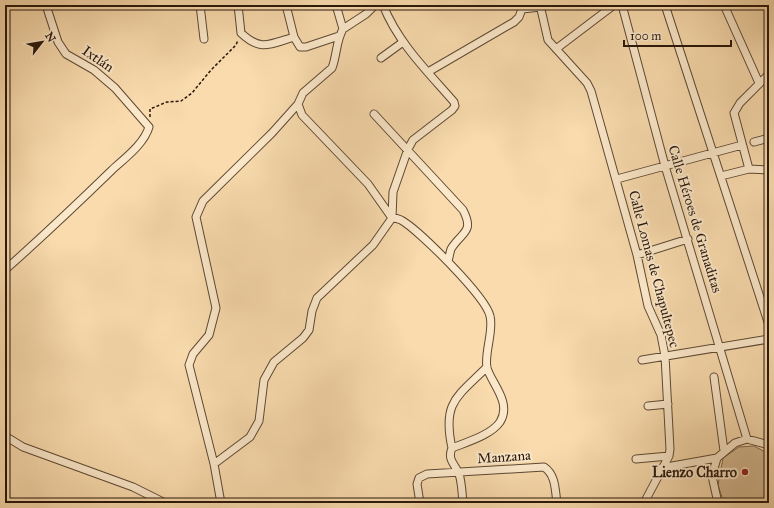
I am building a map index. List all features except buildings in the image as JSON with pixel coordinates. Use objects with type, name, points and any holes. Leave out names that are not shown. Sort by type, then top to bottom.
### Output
[{"type":"street","name":"Ixtlán","points":[[46,5],[58,42],[66,54],[94,70],[115,88],[149,127]]},
{"type":"street","points":[[200,5],[204,39]]},
{"type":"street","points":[[238,5],[241,33],[251,42],[258,45],[267,45],[294,37]]},
{"type":"street","points":[[286,5],[294,37],[300,47],[306,47],[341,33],[366,14],[375,5]]},
{"type":"street","points":[[221,503],[214,464],[189,365],[193,354],[209,335],[216,308],[196,217],[203,201],[272,134],[298,104],[304,93],[332,68],[341,33],[336,5]]},
{"type":"street","points":[[214,464],[250,437],[259,421],[264,380],[274,362],[303,338],[309,330],[312,311],[317,298],[372,245],[392,218],[393,192],[408,149],[413,140],[452,110],[455,106],[454,102],[403,42],[388,18],[384,5]]},
{"type":"street","points":[[556,49],[614,5]]},
{"type":"street","name":"Calle Héroes de Granaditas","points":[[622,5],[665,166],[747,439]]},
{"type":"street","points":[[665,5],[769,325]]},
{"type":"street","points":[[724,5],[760,83]]},
{"type":"street","points":[[428,72],[514,22],[519,17],[521,7],[540,6]]},
{"type":"street","name":"Calle Lomas de Chapultepec","points":[[540,6],[548,40],[580,75],[591,90],[617,179],[637,255],[648,306],[661,335],[665,356],[670,449],[669,456],[644,503]]},
{"type":"street","points":[[381,58],[403,42]]},
{"type":"street","points":[[749,169],[734,113],[736,107],[769,74]]},
{"type":"street","points":[[298,104],[302,115],[368,184],[392,218],[401,220],[448,261],[475,292],[490,316],[487,367],[501,394],[503,414],[500,422],[491,430],[452,448]]},
{"type":"street","points":[[374,114],[463,210],[468,220],[467,231],[452,249],[448,261]]},
{"type":"street","points":[[5,270],[60,221],[127,156],[147,135],[149,127]]},
{"type":"street","points":[[754,142],[769,138]]},
{"type":"street","points":[[617,179],[742,145]]},
{"type":"street","points":[[721,176],[749,169],[769,170]]},
{"type":"street","points":[[637,255],[688,239]]},
{"type":"street","points":[[642,360],[769,339]]},
{"type":"street","points":[[464,503],[459,473],[452,463],[450,454],[452,448],[448,414],[458,396],[487,367]]},
{"type":"street","points":[[714,378],[724,451]]},
{"type":"street","points":[[648,406],[668,404]]},
{"type":"street","points":[[5,436],[23,447],[133,487],[165,503]]},
{"type":"street","points":[[718,503],[712,476],[718,458],[724,451],[735,443],[747,439],[769,445]]},
{"type":"street","points":[[636,459],[669,456]]},
{"type":"street","points":[[662,468],[718,458]]},
{"type":"street","name":"Manzana","points":[[420,503],[417,484],[420,478],[427,474],[544,467],[550,471],[553,477],[557,503]]},
{"type":"path","points":[[149,127],[150,109],[167,102],[181,101],[192,93],[211,70],[236,45],[241,33]]},
{"type":"shaded area","name":"Lienzo Charro","points":[[754,446],[765,452],[769,451],[769,503],[724,503],[718,485],[723,458],[739,447]]},
{"type":"place","name":"Lienzo Charro","points":[[745,472]]}]
